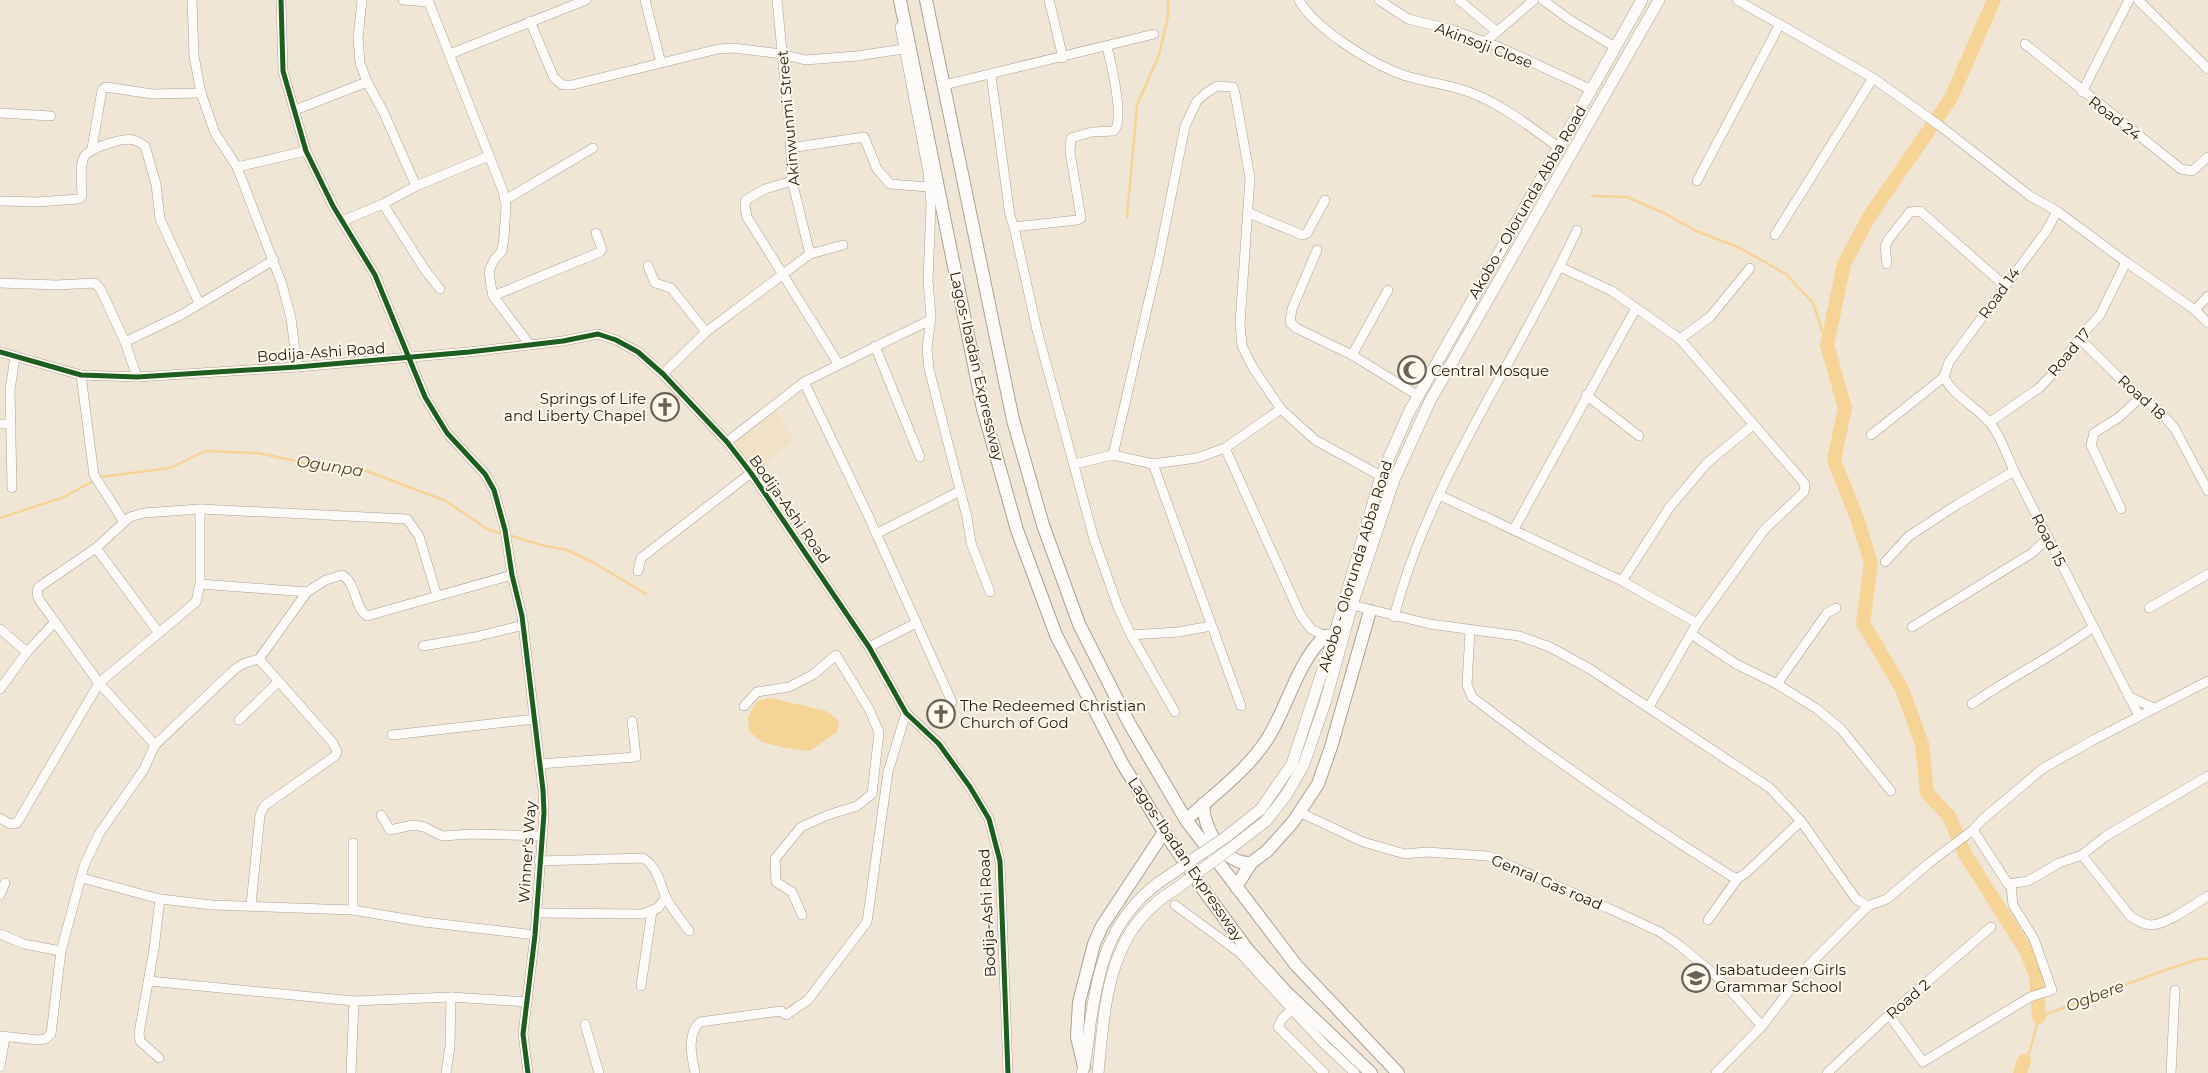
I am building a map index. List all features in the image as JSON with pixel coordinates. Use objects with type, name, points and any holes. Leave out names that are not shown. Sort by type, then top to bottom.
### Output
[{"type":"highway","name":"Lagos-Ibadan Expressway","points":[[900,0],[972,357],[992,443],[1017,530],[1051,623],[1122,763],[1164,832],[1247,949],[1304,1011],[1371,1073]]},
{"type":"highway","name":"Lagos-Ibadan Expressway","points":[[927,2],[1013,420],[1043,525],[1080,624],[1129,724],[1186,820],[1306,976],[1398,1073]]},
{"type":"highway","points":[[1236,887],[1251,863],[1267,851],[1299,812],[1318,784],[1331,747],[1370,611]]},
{"type":"highway","points":[[1186,820],[1242,770],[1260,750],[1274,729],[1299,674],[1316,645],[1330,632]]},
{"type":"highway","points":[[1203,804],[1204,816],[1210,834],[1233,860],[1251,863]]},
{"type":"highway","points":[[1083,1070],[1077,1037],[1079,1002],[1094,944],[1102,926],[1164,832]]},
{"type":"main road","name":"Akobo - Olorunda Abba Road","points":[[1083,1070],[1097,984],[1110,942],[1121,919],[1145,893],[1226,837],[1261,809],[1292,764],[1330,632],[1380,476],[1409,412],[1642,0]]},
{"type":"main road","name":"Akobo - Olorunda Abba Road","points":[[1098,1073],[1104,1012],[1120,951],[1152,906],[1266,821],[1287,794],[1304,764],[1325,703],[1352,605],[1394,480],[1422,418],[1659,0]]},
{"type":"main road","points":[[1598,75],[1611,82]]},
{"type":"main road","points":[[1409,412],[1422,418]]},
{"type":"street","points":[[192,0],[194,56],[201,93],[215,133],[237,167],[274,260],[291,318],[297,367]]},
{"type":"street","name":"Winner's Way","points":[[281,0],[283,71],[306,150],[342,222],[375,275],[425,397],[447,433],[485,474],[494,490],[505,530],[512,575],[524,625],[543,790],[542,836],[535,935],[523,1034],[528,1073]]},
{"type":"street","points":[[362,0],[359,52],[367,82],[383,111],[416,186]]},
{"type":"street","points":[[403,0],[428,1],[489,156],[505,200],[506,221],[502,251],[494,260],[489,271],[493,296],[530,345]]},
{"type":"street","points":[[450,54],[586,0]]},
{"type":"street","points":[[645,0],[661,63]]},
{"type":"street","name":"Akinwunmi Street","points":[[777,0],[792,181],[810,254]]},
{"type":"street","points":[[895,0],[931,204],[928,281],[930,320],[927,348],[929,369],[968,517],[971,543],[990,592]]},
{"type":"street","points":[[1049,0],[1063,58]]},
{"type":"street","name":"Akinsoji Close","points":[[1380,0],[1408,19],[1450,29],[1485,42],[1590,89]]},
{"type":"street","points":[[1459,0],[1496,31]]},
{"type":"street","points":[[1485,42],[1534,0]]},
{"type":"street","points":[[1543,0],[1570,20],[1615,47]]},
{"type":"street","points":[[1736,0],[1873,78],[1940,126],[2030,196],[2057,211],[2126,262],[2196,310],[2208,323]]},
{"type":"street","points":[[2082,92],[2129,0]]},
{"type":"street","points":[[2138,0],[2208,70]]},
{"type":"street","points":[[1303,2],[1364,57],[1404,75],[1474,93],[1558,147]]},
{"type":"street","points":[[530,21],[554,78],[563,85],[572,85],[718,49],[733,48],[782,54],[805,60],[857,56],[903,49]]},
{"type":"street","points":[[1697,181],[1780,24]]},
{"type":"street","points":[[944,85],[1063,58],[1154,34]]},
{"type":"street","name":"Road 24","points":[[2025,44],[2082,92],[2181,170],[2192,172],[2208,157]]},
{"type":"street","points":[[1014,227],[1081,218],[1070,152],[1071,138],[1092,132],[1114,131],[1118,122],[1113,74],[1107,47]]},
{"type":"street","points":[[991,75],[1010,216],[1037,330],[1094,539],[1115,599],[1132,635],[1175,712]]},
{"type":"street","points":[[1775,235],[1873,78]]},
{"type":"street","points":[[295,110],[367,82]]},
{"type":"street","points":[[1113,455],[1186,126],[1197,101],[1217,86],[1233,87],[1250,178],[1240,322],[1242,346],[1281,409],[1315,440],[1380,476]]},
{"type":"street","points":[[92,148],[102,90],[106,87],[152,94],[201,93]]},
{"type":"street","points":[[0,113],[51,116]]},
{"type":"street","points":[[790,148],[864,137],[877,169],[890,184],[929,187]]},
{"type":"street","points":[[0,201],[37,202],[79,199],[82,196],[82,163],[84,156],[92,148],[120,141],[133,140],[145,146],[156,184],[160,219],[199,303]]},
{"type":"street","points":[[505,200],[593,148]]},
{"type":"street","points":[[237,167],[306,150]]},
{"type":"street","points":[[342,222],[383,204],[416,186],[489,156]]},
{"type":"street","points":[[792,181],[755,194],[746,200],[747,217],[838,364]]},
{"type":"street","points":[[1249,213],[1302,235],[1307,233],[1325,200]]},
{"type":"street","points":[[383,204],[425,270],[440,289]]},
{"type":"street","points":[[1887,264],[1886,247],[1888,240],[1910,212],[1920,211],[2004,285]]},
{"type":"street","name":"Road 14","points":[[1944,376],[1948,362],[2047,230],[2057,211]]},
{"type":"street","points":[[1394,617],[1415,548],[1499,376],[1560,267],[1576,230]]},
{"type":"street","points":[[493,296],[600,252],[602,249],[596,233]]},
{"type":"street","points":[[663,374],[706,332],[810,254],[843,245]]},
{"type":"street","points":[[1317,250],[1292,309],[1290,322],[1296,328],[1352,355],[1417,396]]},
{"type":"street","points":[[125,342],[181,315],[274,260]]},
{"type":"street","name":"Road 17","points":[[1990,422],[2039,388],[2063,363],[2079,338],[2100,315],[2126,262]]},
{"type":"street","points":[[648,266],[655,283],[671,288],[706,332]]},
{"type":"street","points":[[1560,267],[1612,291],[1680,339],[1805,484],[1804,492],[1764,530],[1697,623],[1649,707]]},
{"type":"street","points":[[1680,339],[1710,317],[1750,268]]},
{"type":"street","points":[[0,283],[56,285],[95,282],[101,290],[125,342],[137,377]]},
{"type":"street","points":[[1352,355],[1388,290]]},
{"type":"street","points":[[2196,310],[2208,296]]},
{"type":"street","points":[[1514,529],[1586,395],[1636,308]]},
{"type":"street","points":[[726,442],[804,382],[930,320]]},
{"type":"street","name":"Bodija-Ashi Road","points":[[0,352],[81,375],[137,377],[297,367],[409,357],[563,341],[590,335],[607,336],[638,352],[663,374],[726,442],[751,473],[869,647],[906,713],[939,744],[957,768],[989,819],[1000,861],[1008,1073]]},
{"type":"street","name":"Road 18","points":[[2079,338],[2140,398],[2157,408],[2175,429],[2208,491]]},
{"type":"street","points":[[875,346],[920,457]]},
{"type":"street","points":[[12,488],[10,390],[15,357]]},
{"type":"street","points":[[81,375],[96,479],[124,522]]},
{"type":"street","points":[[1871,435],[1944,376]]},
{"type":"street","name":"Road 15","points":[[1944,376],[1949,386],[1990,422],[2139,716]]},
{"type":"street","points":[[804,382],[876,534],[952,702]]},
{"type":"street","points":[[1586,395],[1639,436]]},
{"type":"street","points":[[2121,509],[2091,445],[2094,433],[2118,418],[2140,398]]},
{"type":"street","points":[[1075,464],[1113,455],[1153,464],[1188,460],[1225,448],[1281,409]]},
{"type":"street","points":[[0,424],[10,424]]},
{"type":"street","points":[[1622,581],[1669,508],[1707,463],[1753,425]]},
{"type":"street","points":[[1225,448],[1300,614],[1311,629],[1330,632]]},
{"type":"street","points":[[1153,464],[1241,706]]},
{"type":"street","points":[[1885,562],[1909,536],[2014,471]]},
{"type":"street","points":[[638,572],[641,558],[751,473]]},
{"type":"street","points":[[876,534],[960,491]]},
{"type":"street","points":[[1440,495],[1622,581],[1697,623]]},
{"type":"street","points":[[0,818],[10,824],[17,823],[99,682],[196,602],[200,584],[200,509]]},
{"type":"street","points":[[155,745],[99,682],[38,598],[37,591],[39,587],[96,548],[130,517],[200,509],[407,519],[420,536],[437,596]]},
{"type":"street","points":[[1912,627],[2032,553],[2048,538]]},
{"type":"street","points":[[96,548],[159,633]]},
{"type":"street","points":[[2149,608],[2208,574]]},
{"type":"street","points":[[0,1067],[2,1036],[39,1040],[51,1034],[61,950],[87,858],[99,834],[144,769],[155,745],[235,669],[244,663],[259,659],[280,627],[307,592],[326,580],[342,575],[348,580],[362,612],[367,616],[512,575]]},
{"type":"street","points":[[200,584],[307,592]]},
{"type":"street","points":[[1352,605],[1394,617],[1519,636],[1550,648],[1590,669],[1770,788],[1801,821],[1856,899],[1868,906]]},
{"type":"street","points":[[1777,684],[1827,613],[1836,608]]},
{"type":"street","points":[[0,689],[27,652],[55,622]]},
{"type":"street","points":[[869,647],[916,623]]},
{"type":"street","points":[[422,646],[475,637],[524,625]]},
{"type":"street","points":[[1132,635],[1211,626]]},
{"type":"street","points":[[1972,704],[2009,678],[2066,647],[2093,627]]},
{"type":"street","points":[[0,629],[27,652]]},
{"type":"street","points":[[1470,630],[1467,685],[1472,697],[1535,746],[1639,818],[1731,876],[1738,878]]},
{"type":"street","points":[[1691,634],[1736,664],[1777,684],[1817,709],[1841,729],[1891,791]]},
{"type":"street","points":[[744,706],[757,692],[789,687],[814,674],[836,655],[868,709],[879,732],[872,794],[857,806],[828,815],[801,827],[776,859],[776,882],[792,892],[802,915]]},
{"type":"street","points":[[251,906],[260,815],[264,806],[335,756],[337,752],[333,743],[259,659]]},
{"type":"street","points":[[239,720],[278,682]]},
{"type":"street","points":[[1716,1073],[1762,1026],[1808,966],[1868,906],[1887,899],[1970,832],[2042,769],[2154,708],[2208,682]]},
{"type":"street","points":[[2128,696],[2154,708]]},
{"type":"street","points":[[695,1073],[691,1047],[695,1027],[700,1022],[781,1011],[786,1015],[808,1000],[867,922],[888,772],[906,713]]},
{"type":"street","points":[[392,735],[534,719]]},
{"type":"street","points":[[539,764],[636,757],[632,721]]},
{"type":"street","points":[[1970,832],[2008,884],[2011,885],[2028,881],[2059,864],[2082,855],[2106,836],[2208,776]]},
{"type":"street","name":"Genral Gas road","points":[[1299,812],[1363,842],[1405,854],[1426,852],[1488,856],[1660,932],[1719,978],[1762,1026]]},
{"type":"street","points":[[381,815],[390,830],[413,825],[424,827],[442,836],[472,834],[542,836]]},
{"type":"street","points":[[1708,920],[1738,878],[1746,873],[1801,821]]},
{"type":"street","points":[[353,842],[353,910]]},
{"type":"street","points":[[2082,855],[2131,916],[2141,923],[2151,925],[2160,923],[2208,896]]},
{"type":"street","points":[[540,861],[643,858],[648,861],[655,872],[663,886],[666,898],[688,931]]},
{"type":"street","points":[[82,878],[160,899],[212,905],[353,910],[424,922],[535,935]]},
{"type":"street","points":[[0,895],[5,882]]},
{"type":"street","points":[[1889,1015],[1923,1062],[2030,997],[2052,990],[2034,939],[2013,906],[2011,885]]},
{"type":"street","points":[[536,913],[642,914],[658,908],[666,898]]},
{"type":"street","points":[[159,1058],[140,1041],[142,1008],[149,982],[160,899]]},
{"type":"street","points":[[1175,905],[1240,953],[1355,1073]]},
{"type":"street","points":[[641,986],[652,911]]},
{"type":"street","name":"Road 2","points":[[1826,1073],[1889,1015],[1991,927]]},
{"type":"street","points":[[0,934],[24,944],[61,950]]},
{"type":"street","points":[[149,982],[354,1001],[451,997],[527,1002]]},
{"type":"street","points":[[2171,1073],[2175,990]]},
{"type":"street","points":[[446,1073],[450,1046],[451,997]]},
{"type":"street","points":[[350,1073],[354,1001]]},
{"type":"street","points":[[1292,1009],[1282,1019],[1278,1027],[1324,1073]]},
{"type":"street","points":[[585,1024],[599,1073]]},
{"type":"shaded area","points":[[775,409],[793,440],[757,472],[732,442]]},
{"type":"shaded area","points":[[771,698],[826,711],[839,721],[837,732],[810,751],[785,748],[762,742],[749,731],[748,717],[757,701]]},
{"type":"waterway","points":[[1127,217],[1137,105],[1159,55],[1168,16],[1168,0]]},
{"type":"waterway","points":[[1994,0],[1951,98],[1869,217],[1844,264],[1827,345],[1845,408],[1834,460],[1858,521],[1871,563],[1863,623],[1902,689],[1922,744],[1927,793],[1949,816],[1965,854],[2027,952],[2036,976],[2039,1017]]},
{"type":"waterway","points":[[1592,196],[1627,197],[1664,213],[1696,231],[1738,247],[1786,274],[1813,303],[1827,345]]},
{"type":"waterway","name":"Ogunpa","points":[[0,518],[64,497],[100,477],[170,468],[205,451],[258,453],[305,463],[356,467],[446,501],[487,529],[503,534]]},
{"type":"waterway","name":"Ogunpa","points":[[509,535],[541,545],[567,550],[594,563],[646,594]]},
{"type":"waterway","name":"Ogbere","points":[[2024,1061],[2030,1050],[2039,1017],[2168,969],[2199,959],[2208,959]]},
{"type":"waterway","name":"Ogbere","points":[[2020,1073],[2024,1061]]},
{"type":"cycle path","points":[[281,0],[283,71],[306,151],[333,206],[375,275],[425,397],[447,433],[485,474],[494,490],[505,530],[512,575],[522,616],[543,790],[544,813],[535,935],[523,1034],[528,1073]]},
{"type":"cycle path","points":[[0,352],[81,375],[137,377],[297,367],[469,352],[563,341],[598,334],[616,340],[638,352],[663,374],[727,442],[751,473],[869,647],[906,713],[939,744],[970,787],[989,819],[1000,861],[1008,1073]]},
{"type":"place","name":"Central Mosque","points":[[1412,370]]},
{"type":"place","name":"Springs of Life and Liberty Chapel","points":[[665,407]]},
{"type":"place","name":"The Redeemed Christian Church of God","points":[[941,714]]},
{"type":"place","name":"Isabatudeen Girls Grammar School","points":[[1696,978]]}]
